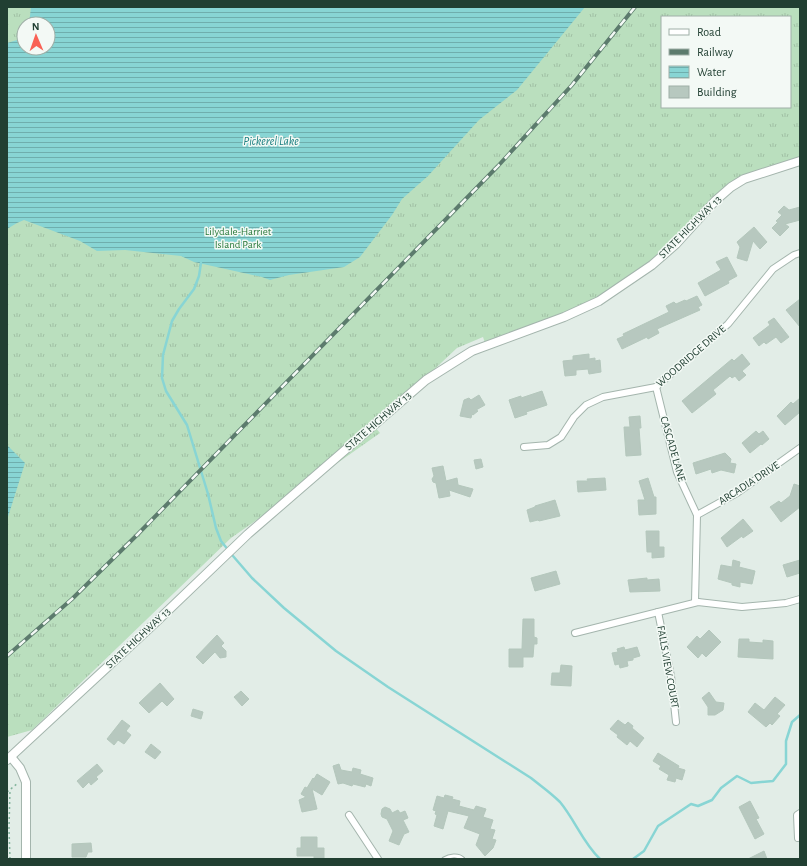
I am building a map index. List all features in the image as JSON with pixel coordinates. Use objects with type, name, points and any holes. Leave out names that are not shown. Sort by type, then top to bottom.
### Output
[{"type":"street","name":"STATE HIGHWAY 13","points":[[9,758],[248,534],[426,380],[472,351],[564,317],[599,301],[652,264],[676,244],[715,201],[731,188],[744,179],[800,161]]},
{"type":"street","name":"WOODRIDGE DRIVE","points":[[524,446],[548,445],[561,437],[574,417],[586,405],[604,397],[656,387],[728,324],[773,269],[794,255],[800,253]]},
{"type":"street","name":"CASCADE LANE","points":[[656,387],[677,472],[697,515],[695,602],[698,602]]},
{"type":"street","name":"ARCADIA DRIVE","points":[[697,515],[737,493],[800,448]]},
{"type":"street","points":[[575,634],[698,602],[742,607],[786,603],[800,599]]},
{"type":"street","name":"FALLS VIEW COURT","points":[[658,612],[671,676],[676,722]]},
{"type":"street","points":[[9,758],[20,768],[26,782],[26,859]]},
{"type":"street","points":[[798,838],[797,815],[800,813]]},
{"type":"street","points":[[349,814],[378,859]]},
{"type":"lane","points":[[444,859],[453,856],[462,857],[463,859]]},
{"type":"path","points":[[7,792],[15,784],[26,782]]},
{"type":"path","points":[[10,789],[10,859]]},
{"type":"green space","name":"Lilydale-Harriet Island Park","points":[[7,7],[800,7],[800,158],[734,181],[645,270],[571,314],[487,349],[483,337],[457,348],[374,426],[380,433],[231,538],[32,730],[7,737]]},
{"type":"water","name":"Pickerel Lake","points":[[31,7],[585,7],[517,90],[479,120],[428,176],[402,199],[392,215],[360,257],[344,267],[289,275],[270,280],[194,262],[181,256],[125,250],[97,251],[80,241],[24,220],[7,229],[7,43],[16,40],[16,56],[56,56],[56,16],[30,16]]},
{"type":"water","points":[[7,445],[25,463],[7,520]]},
{"type":"building","points":[[784,206],[789,210],[800,207],[800,220],[785,224],[789,227],[780,236],[772,228],[782,215],[778,212]]},
{"type":"building","points":[[754,227],[767,242],[760,249],[753,241],[747,261],[737,258],[740,247],[737,242]]},
{"type":"building","points":[[727,257],[737,276],[728,281],[729,283],[705,296],[698,283],[721,270],[716,262]]},
{"type":"building","points":[[697,296],[702,305],[698,307],[700,310],[657,329],[659,333],[648,339],[647,337],[622,349],[617,339],[624,336],[623,334],[669,312],[666,306],[674,302],[676,304],[685,300],[686,301]]},
{"type":"building","points":[[800,299],[800,327],[786,310]]},
{"type":"building","points":[[774,318],[789,337],[781,343],[776,337],[766,344],[764,342],[759,346],[753,338],[770,325],[768,322]]},
{"type":"building","points":[[589,354],[589,359],[595,358],[595,361],[600,360],[601,372],[589,374],[588,369],[576,370],[576,375],[565,376],[563,361],[573,360],[573,356]]},
{"type":"building","points":[[742,354],[750,364],[742,371],[746,375],[739,381],[735,376],[732,378],[730,376],[713,390],[716,394],[692,413],[682,401],[732,359],[734,361]]},
{"type":"building","points":[[542,391],[547,405],[526,412],[527,414],[515,418],[509,400],[521,396],[521,398]]},
{"type":"building","points":[[479,395],[485,405],[476,410],[478,411],[473,415],[472,414],[471,418],[460,416],[464,400],[469,398],[471,400]]},
{"type":"building","points":[[800,398],[800,412],[785,425],[777,416],[791,402],[793,404]]},
{"type":"building","points":[[640,416],[641,428],[639,428],[641,455],[626,456],[624,427],[630,427],[629,417]]},
{"type":"building","points":[[756,431],[759,434],[763,431],[769,439],[750,453],[742,443]]},
{"type":"building","points":[[725,453],[731,459],[730,463],[736,464],[734,473],[721,470],[712,473],[711,469],[696,474],[693,463]]},
{"type":"building","points":[[481,459],[483,467],[476,469],[474,460]]},
{"type":"building","points":[[443,466],[446,481],[457,478],[458,485],[473,489],[470,497],[449,490],[450,496],[439,498],[436,483],[433,482],[432,479],[434,476],[432,468]]},
{"type":"building","points":[[605,478],[606,490],[578,492],[577,481]]},
{"type":"building","points":[[648,478],[654,497],[656,497],[656,514],[639,515],[638,500],[645,500],[639,481]]},
{"type":"building","points":[[794,484],[800,486],[800,507],[781,522],[770,507],[779,501],[781,503],[790,496]]},
{"type":"building","points":[[555,500],[560,516],[530,522],[527,510]]},
{"type":"building","points":[[743,519],[753,531],[743,538],[742,536],[727,547],[721,538]]},
{"type":"building","points":[[646,531],[659,531],[659,547],[664,547],[664,557],[652,558],[652,552],[647,552]]},
{"type":"building","points":[[733,560],[740,562],[739,567],[755,571],[752,584],[740,582],[740,587],[718,579],[721,565],[732,567]]},
{"type":"building","points":[[800,560],[800,573],[787,577],[783,565]]},
{"type":"building","points":[[556,571],[560,584],[535,591],[531,578]]},
{"type":"building","points":[[647,578],[647,580],[659,579],[660,591],[630,592],[628,580]]},
{"type":"building","points":[[523,619],[534,619],[534,637],[537,638],[537,644],[534,644],[533,657],[523,657],[523,667],[509,667],[509,649],[522,649]]},
{"type":"building","points":[[709,630],[721,642],[706,657],[702,653],[698,658],[687,647],[697,636],[700,639]]},
{"type":"building","points":[[217,635],[224,643],[221,646],[226,651],[226,657],[220,658],[215,652],[203,664],[196,657]]},
{"type":"building","points":[[739,639],[749,639],[749,642],[763,643],[763,640],[773,641],[773,659],[738,657]]},
{"type":"building","points":[[624,647],[625,650],[637,647],[640,656],[633,658],[633,660],[627,661],[628,666],[620,668],[619,664],[615,665],[612,653],[618,652],[617,649]]},
{"type":"building","points":[[561,665],[572,666],[571,686],[551,685],[552,673],[560,673]]},
{"type":"building","points":[[160,683],[174,699],[167,706],[162,701],[149,713],[139,703]]},
{"type":"building","points":[[241,691],[249,699],[242,706],[234,697]]},
{"type":"building","points":[[709,692],[716,702],[724,703],[723,710],[715,715],[708,715],[708,707],[702,698]]},
{"type":"building","points":[[775,697],[785,705],[777,714],[780,716],[772,725],[770,723],[766,727],[748,712],[755,703],[764,710]]},
{"type":"building","points":[[193,709],[203,712],[201,719],[191,716]]},
{"type":"building","points":[[122,720],[130,726],[126,731],[131,735],[124,744],[118,740],[114,745],[107,739]]},
{"type":"building","points":[[618,720],[625,725],[628,722],[633,726],[632,728],[644,738],[637,747],[630,741],[627,745],[610,729]]},
{"type":"building","points":[[151,744],[161,752],[155,759],[145,752]]},
{"type":"building","points":[[658,753],[679,766],[678,768],[685,770],[682,780],[676,778],[675,782],[667,780],[669,775],[659,769],[661,766],[653,761]]},
{"type":"building","points":[[97,764],[103,771],[96,777],[98,779],[91,785],[89,782],[83,788],[77,781]]},
{"type":"building","points":[[339,764],[341,770],[352,772],[353,768],[361,770],[360,774],[373,778],[371,786],[366,784],[365,787],[353,784],[352,786],[343,783],[338,784],[333,766]]},
{"type":"building","points":[[317,774],[330,782],[322,795],[312,789],[317,809],[302,812],[299,800],[306,797],[301,794],[305,787],[307,788]]},
{"type":"building","points":[[445,795],[460,801],[459,806],[474,810],[476,806],[486,809],[483,817],[493,820],[490,829],[495,830],[492,839],[496,840],[493,848],[485,856],[476,845],[480,834],[464,828],[469,816],[448,811],[443,829],[434,826],[437,815],[435,814],[436,811],[433,810],[437,796],[444,798]]},
{"type":"building","points":[[750,801],[759,818],[756,819],[764,834],[755,839],[739,807]]},
{"type":"building","points":[[385,807],[390,809],[392,813],[398,810],[400,813],[405,811],[408,818],[403,820],[409,832],[404,834],[399,845],[389,841],[393,831],[387,819],[382,817],[381,814],[382,809]]},
{"type":"building","points":[[301,837],[317,837],[317,848],[324,848],[324,859],[314,859],[314,856],[297,856],[297,848],[301,848]]},
{"type":"building","points":[[91,843],[92,852],[88,852],[86,857],[72,857],[72,844]]},
{"type":"building","points":[[764,851],[767,859],[748,859]]},
{"type":"waterway","points":[[201,263],[199,276],[194,289],[172,321],[163,355],[162,378],[166,391],[187,425],[221,541],[252,578],[284,608],[336,651],[388,687],[531,778],[550,793],[560,802],[589,846],[600,859]]},
{"type":"waterway","points":[[633,859],[644,851],[658,826],[691,804],[698,806],[712,800],[721,788],[737,776],[751,783],[773,781],[786,764],[786,741],[792,722],[800,715]]},
{"type":"railway","points":[[7,656],[72,599],[137,535],[498,166],[572,85],[635,7]]}]
